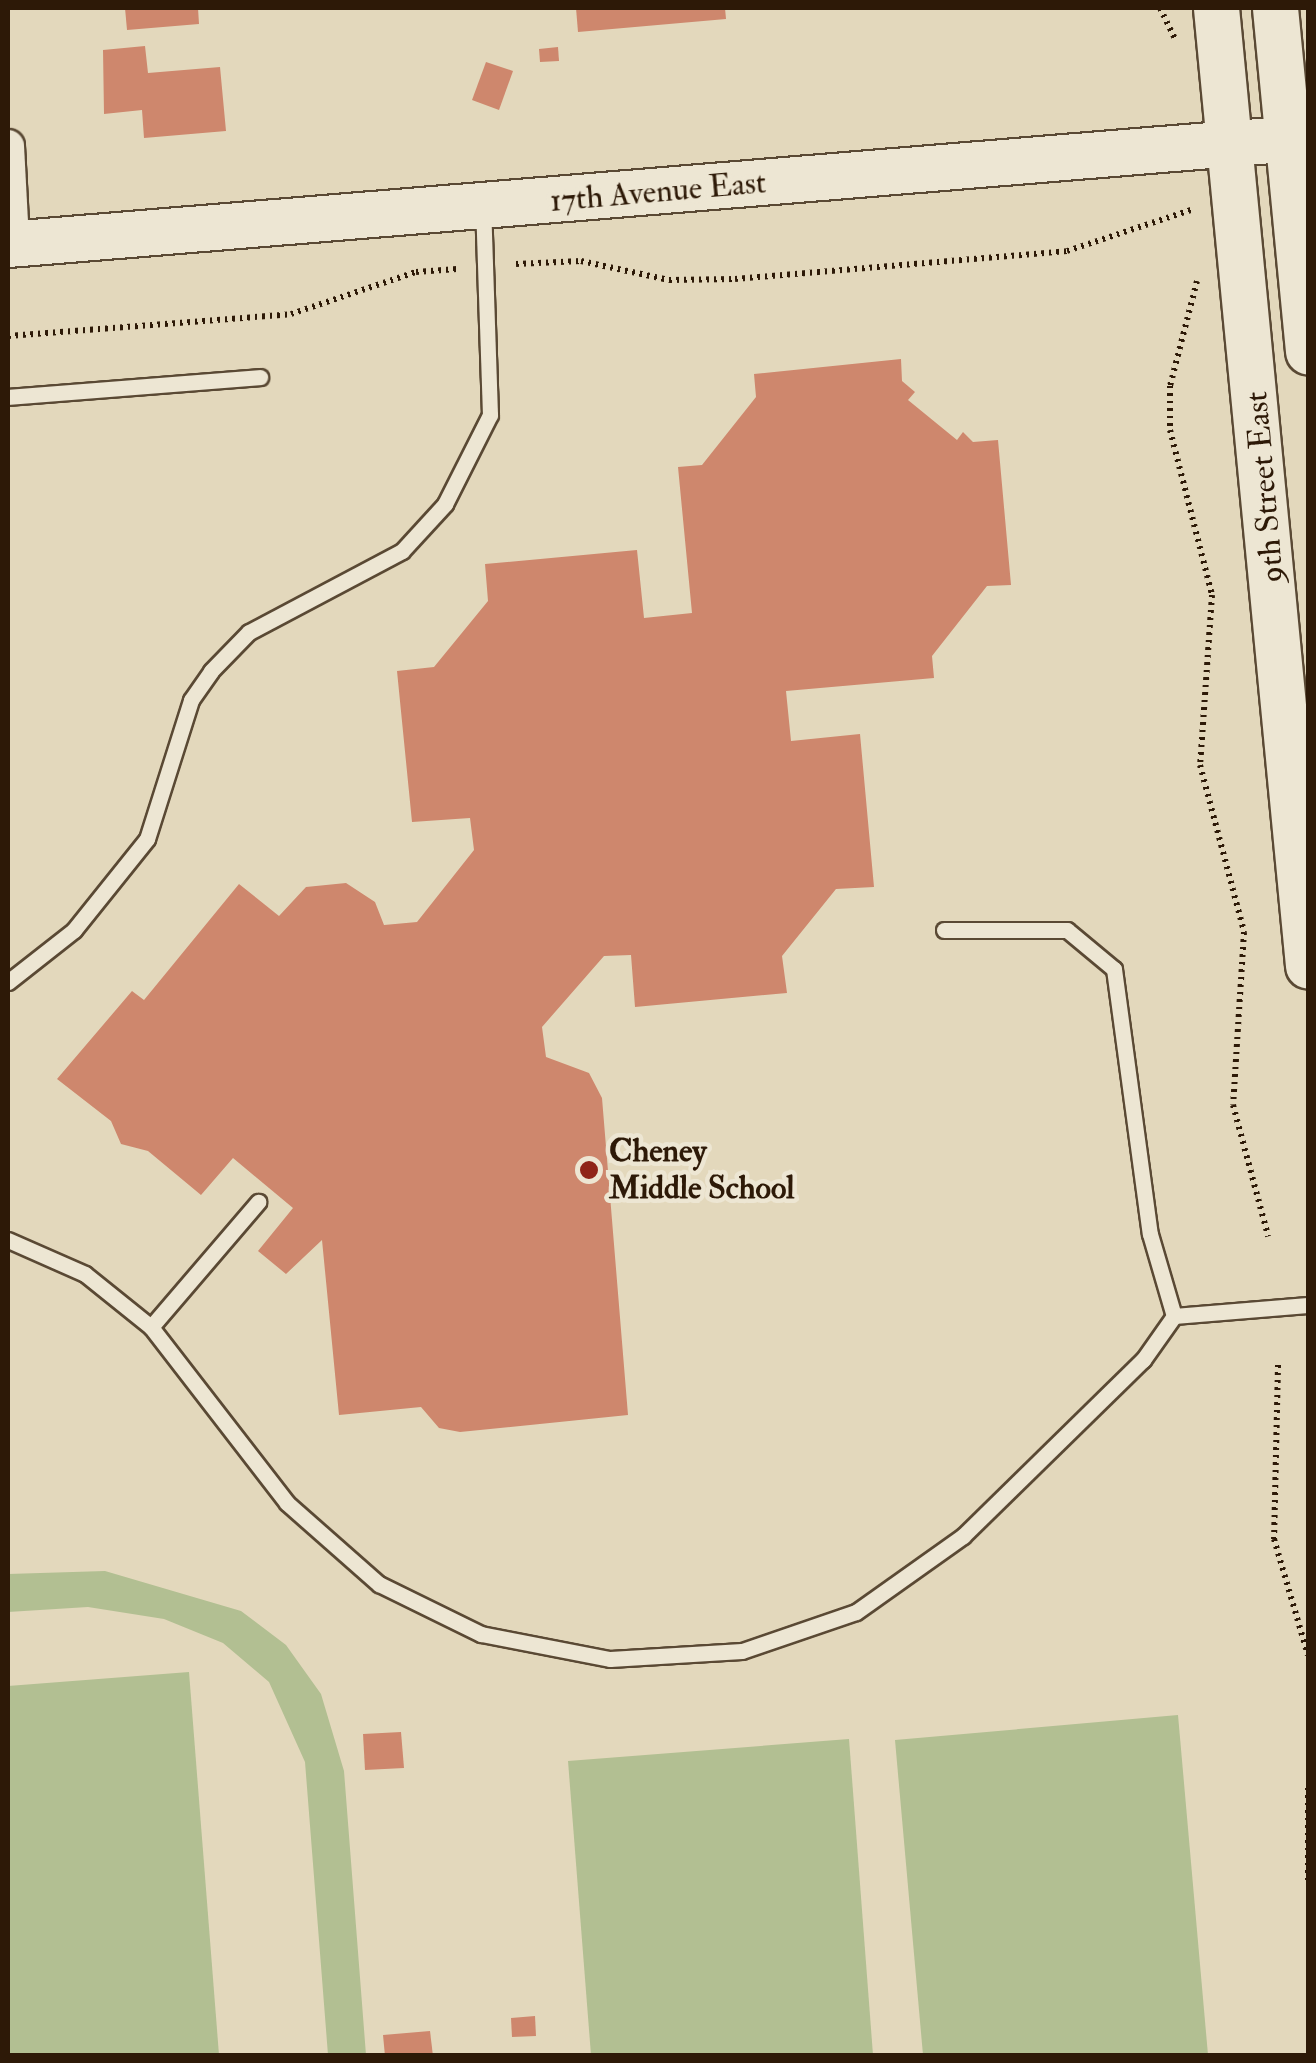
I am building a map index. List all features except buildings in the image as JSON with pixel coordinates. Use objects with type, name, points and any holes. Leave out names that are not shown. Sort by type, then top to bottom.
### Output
[{"type":"main road","name":"9th Street East","points":[[1216,8],[1234,144],[1308,966]]},
{"type":"main road","points":[[1275,8],[1298,138],[1308,351]]},
{"type":"main road","name":"17th Avenue East","points":[[10,243],[1298,138]]},
{"type":"street","points":[[8,146],[10,243]]},
{"type":"lane","points":[[8,982],[74,930],[147,839],[191,700],[211,671],[249,632],[402,551],[445,504],[490,415],[482,207]]},
{"type":"lane","points":[[8,397],[260,376]]},
{"type":"lane","points":[[944,930],[1067,930],[1114,968],[1153,1248],[1174,1316]]},
{"type":"lane","points":[[151,1327],[258,1202]]},
{"type":"lane","points":[[8,1240],[85,1274],[151,1327],[287,1503],[378,1584],[481,1634],[610,1660],[742,1652],[856,1612],[913,1578],[1143,1360],[1174,1316]]},
{"type":"lane","points":[[1174,1316],[1308,1305]]},
{"type":"path","points":[[516,264],[582,261],[706,281],[1067,251],[1194,209],[1196,228]]},
{"type":"path","points":[[1198,260],[1170,386],[1170,430],[1212,595],[1200,765],[1244,932],[1233,1105],[1268,1236]]},
{"type":"path","points":[[8,336],[292,314],[416,272],[457,270]]},
{"type":"path","points":[[1278,1365],[1274,1540],[1308,1655]]},
{"type":"path","points":[[1308,1788],[1308,1882]]},
{"type":"green space","points":[[105,1571],[241,1611],[286,1645],[321,1694],[344,1771],[366,2055],[328,2055],[305,1762],[269,1682],[223,1643],[164,1619],[88,1607],[8,1612],[8,1574]]},
{"type":"green space","points":[[189,1672],[219,2055],[8,2055],[8,1686]]},
{"type":"green space","points":[[1178,1715],[1208,2055],[923,2055],[895,1740]]},
{"type":"green space","points":[[849,1739],[873,2055],[591,2055],[568,1761]]},
{"type":"place","name":"Cheney Middle School","points":[[589,1170]]}]
